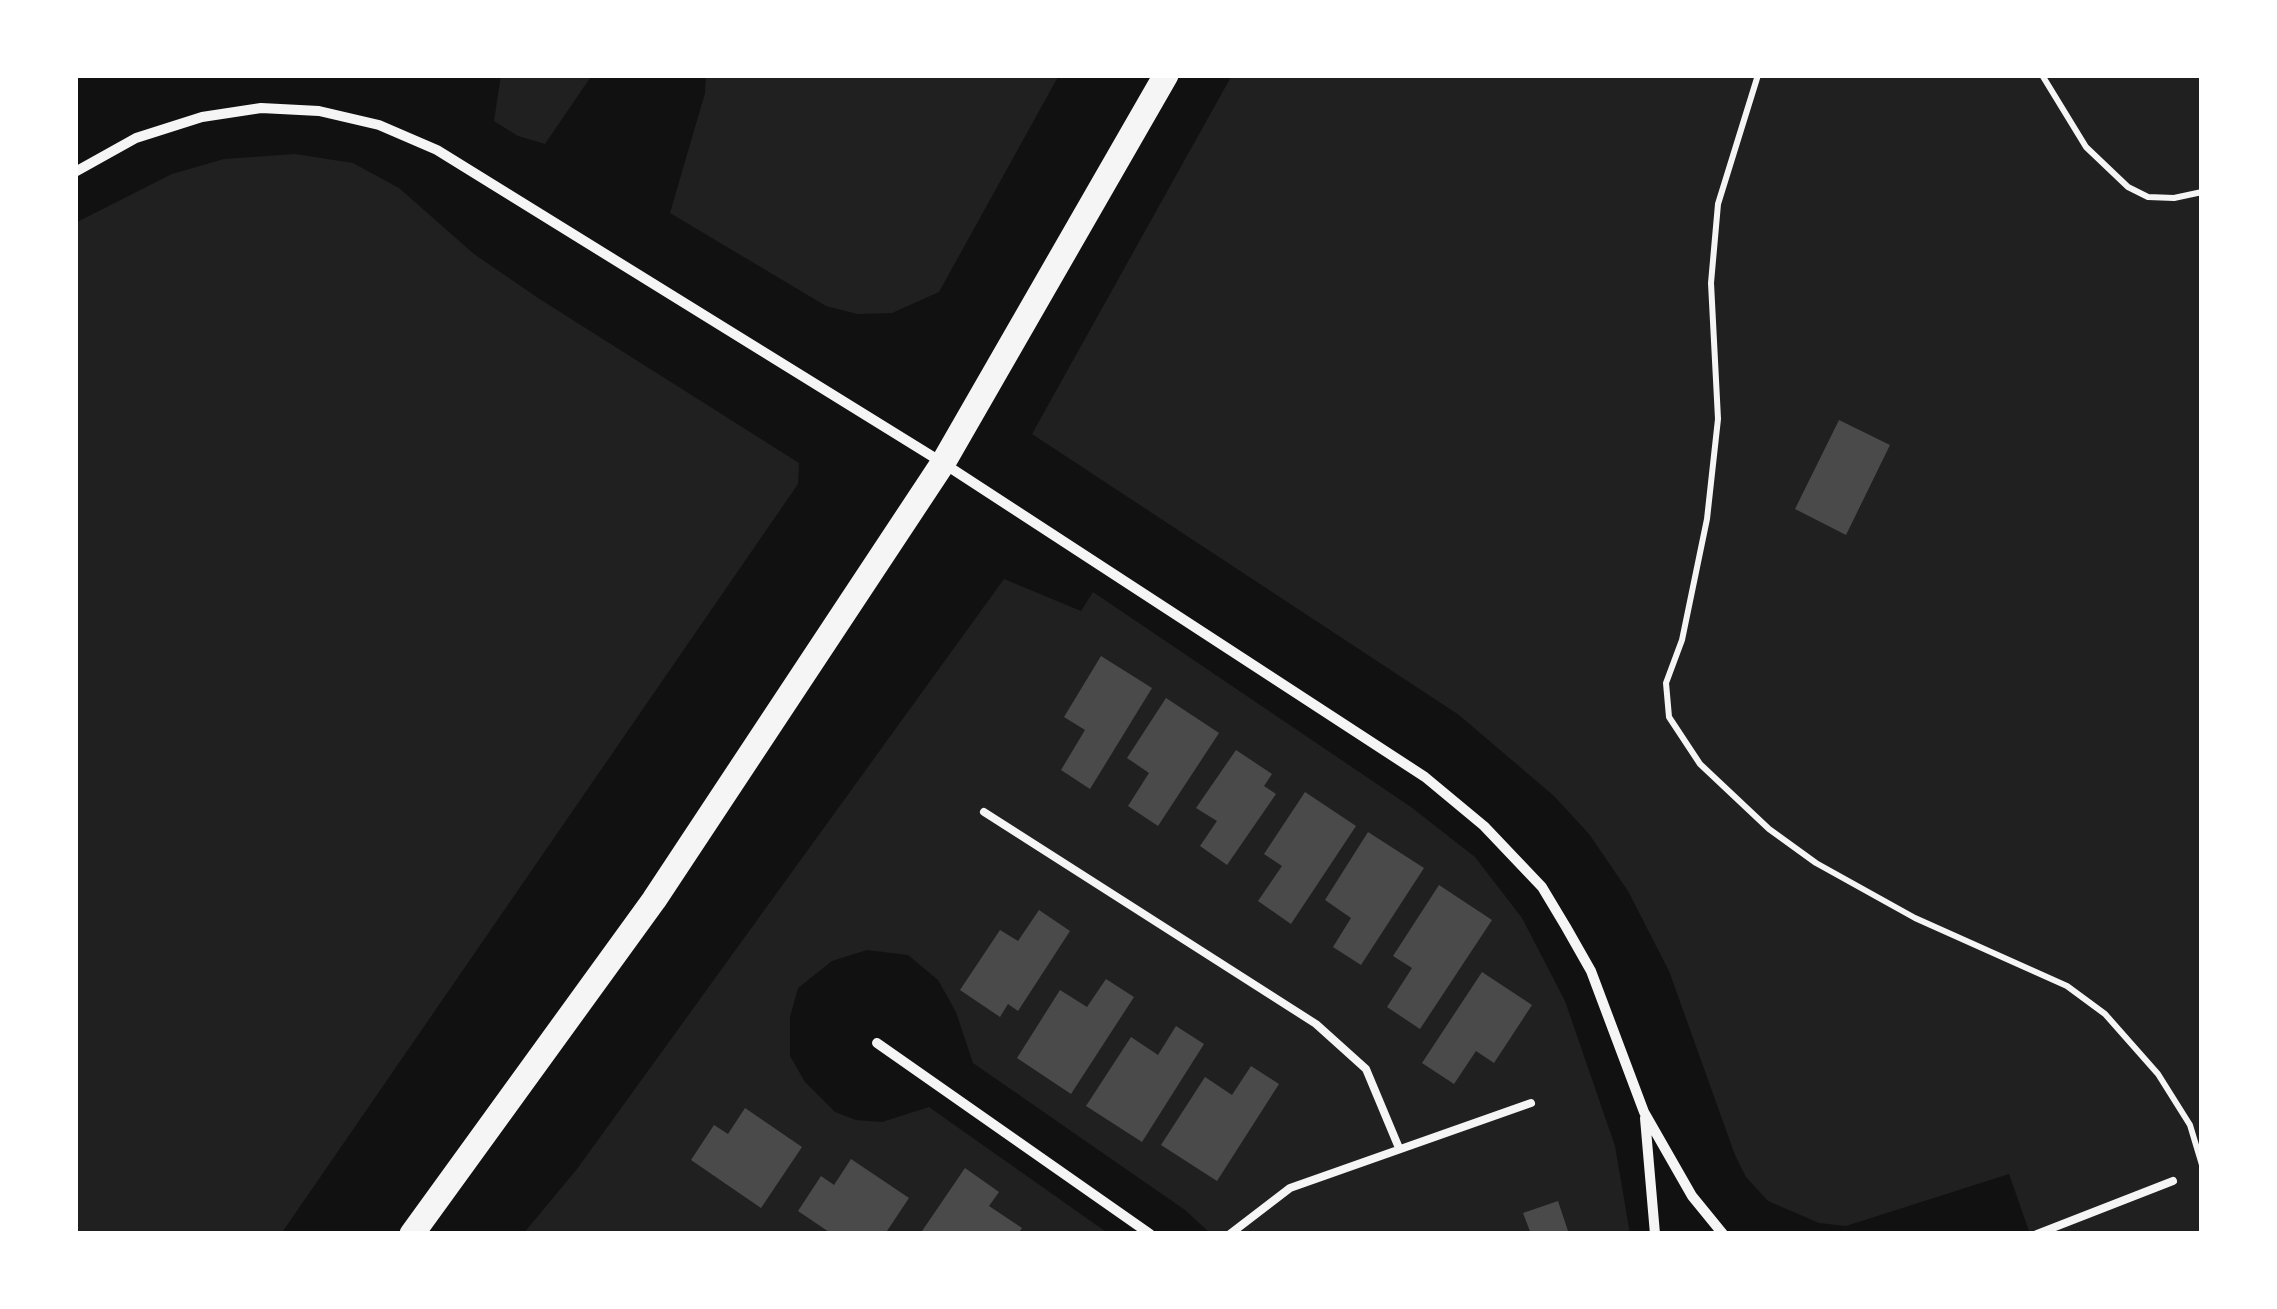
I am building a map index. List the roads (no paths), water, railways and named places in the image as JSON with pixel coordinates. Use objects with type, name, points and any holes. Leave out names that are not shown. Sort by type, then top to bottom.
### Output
[{"type":"main road","points":[[412,1234],[654,900],[943,462],[1166,75]]},
{"type":"street","points":[[75,172],[136,138],[202,117],[261,108],[319,111],[379,125],[437,150],[943,462],[1425,777],[1484,826],[1542,888],[1591,971],[1644,1112],[1692,1196],[1724,1234]]},
{"type":"street","points":[[877,1043],[1150,1234]]},
{"type":"street","points":[[1644,1112],[1655,1234]]},
{"type":"lane","points":[[984,812],[1316,1024],[1366,1069],[1399,1148]]},
{"type":"lane","points":[[1230,1234],[1290,1188],[1530,1103]]},
{"type":"lane","points":[[2037,1234],[2173,1181]]}]
